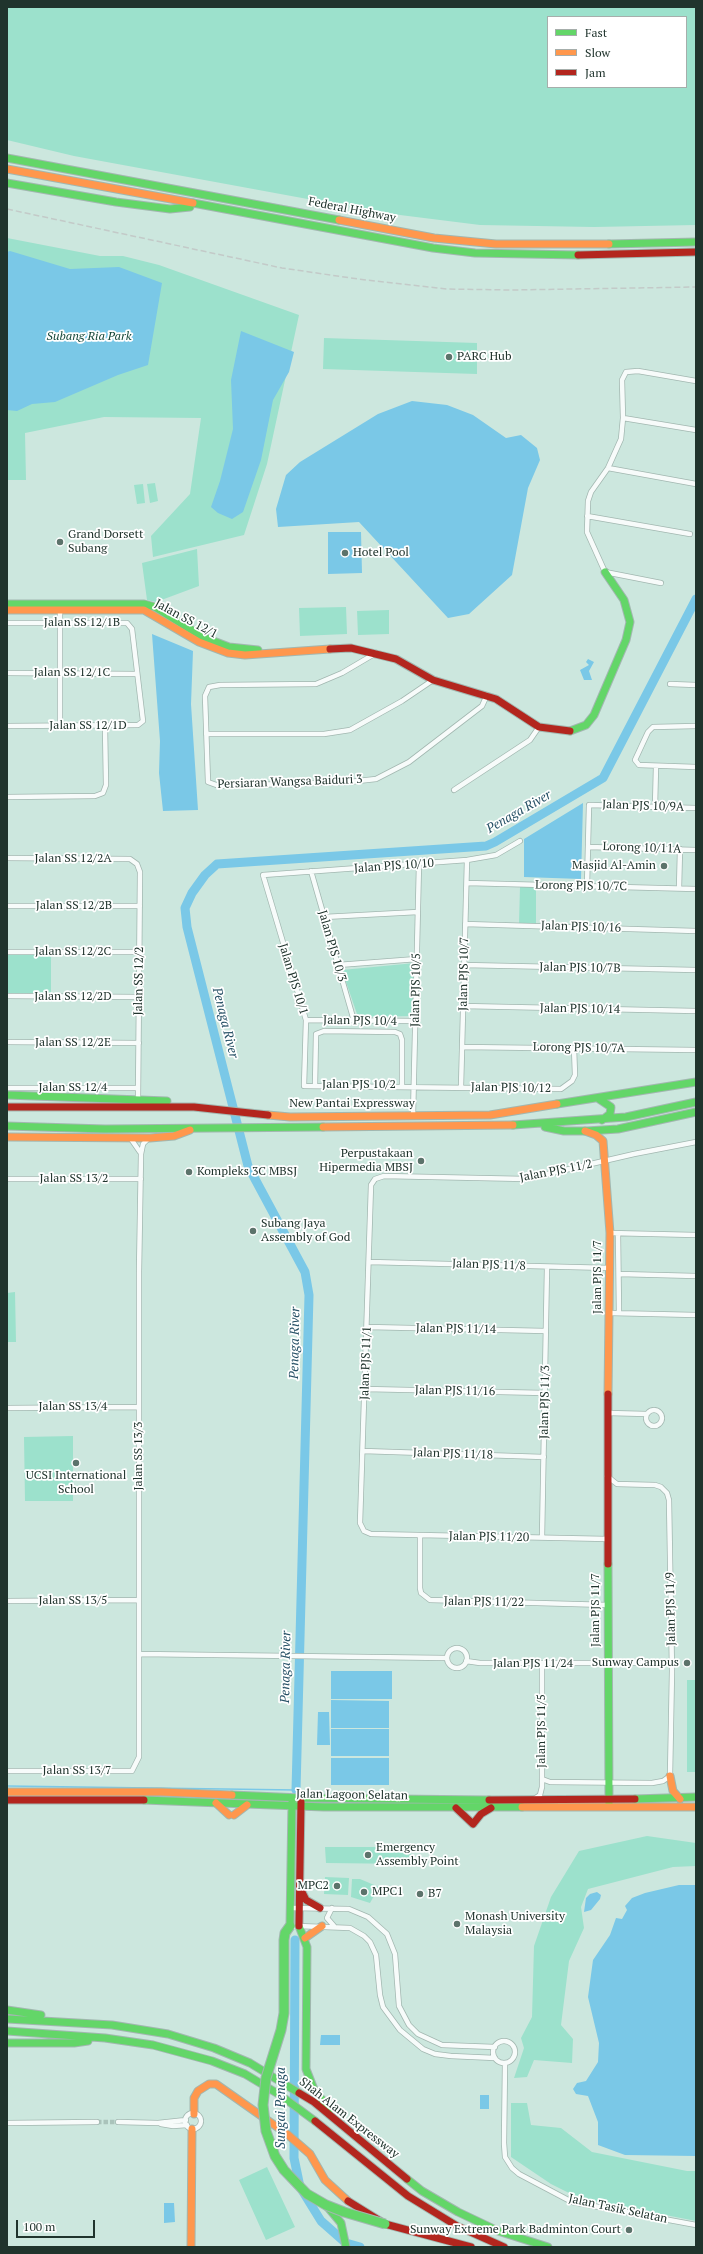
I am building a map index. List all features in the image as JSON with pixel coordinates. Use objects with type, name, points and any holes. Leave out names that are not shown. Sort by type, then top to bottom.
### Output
[{"type":"main road","name":"Federal Highway","points":[[7,158],[434,238],[496,244],[696,242]]},
{"type":"main road","name":"Federal Highway","points":[[7,169],[365,236],[475,253],[578,255],[696,252]]},
{"type":"main road","points":[[7,183],[109,201],[170,209],[202,205]]},
{"type":"main road","points":[[678,242],[696,236]]},
{"type":"main road","points":[[539,727],[559,731],[572,731],[586,725],[594,715],[607,688],[626,640],[630,622],[624,600],[605,572]]},
{"type":"main road","name":"Jalan SS 12/1","points":[[7,604],[60,608]]},
{"type":"main road","name":"Jalan SS 12/1","points":[[7,610],[144,604],[154,607],[203,637],[229,646],[271,652],[351,648],[377,653],[396,659],[433,680],[487,695],[539,727]]},
{"type":"main road","name":"New Pantai Expressway","points":[[7,1107],[194,1107],[272,1116],[490,1115],[696,1082]]},
{"type":"main road","points":[[7,1095],[31,1094],[80,1099]]},
{"type":"main road","points":[[599,1098],[608,1102],[611,1107],[610,1114],[602,1120]]},
{"type":"main road","points":[[7,1101],[80,1099],[138,1100],[179,1102],[194,1107]]},
{"type":"main road","name":"New Pantai Expressway","points":[[7,1126],[105,1129],[534,1125],[602,1120],[696,1102]]},
{"type":"main road","points":[[534,1125],[564,1131],[585,1131],[618,1128],[696,1112]]},
{"type":"main road","points":[[7,1136],[150,1138],[174,1136],[197,1128]]},
{"type":"main road","points":[[585,1131],[596,1135],[603,1141],[610,1133],[618,1128]]},
{"type":"main road","name":"Jalan PJS 11/7","points":[[603,1141],[614,1233],[610,1268],[607,1476],[609,1804]]},
{"type":"main road","points":[[670,1776],[673,1791],[680,1799]]},
{"type":"main road","name":"Jalan Lagoon Selatan","points":[[7,1792],[161,1792],[294,1807],[532,1800],[696,1807]]},
{"type":"main road","name":"Jalan Lagoon Selatan","points":[[7,1800],[216,1802],[294,1807],[492,1808],[609,1804],[696,1797]]},
{"type":"main road","points":[[216,1802],[231,1815],[249,1804]]},
{"type":"main road","points":[[294,1807],[299,1882],[302,1894],[306,1900],[320,1908]]},
{"type":"main road","points":[[294,1807],[294,1926],[305,1938],[307,1967],[306,2069],[310,2082],[324,2104],[363,2136],[386,2161]]},
{"type":"main road","points":[[456,1808],[473,1824],[481,1814],[492,1808]]},
{"type":"main road","points":[[294,1908],[299,1882]]},
{"type":"main road","points":[[294,1926],[285,1933],[284,2013],[281,2030],[266,2078],[264,2118],[270,2144],[284,2170],[307,2194],[326,2206],[341,2222],[346,2247]]},
{"type":"main road","points":[[305,1938],[310,1932],[322,1926]]},
{"type":"main road","points":[[7,2010],[112,2025]]},
{"type":"main road","name":"Shah Alam Expressway","points":[[7,2019],[112,2025],[168,2034],[214,2048],[250,2063],[314,2102],[422,2191],[458,2212],[498,2231],[548,2247]]},
{"type":"main road","name":"Shah Alam Expressway","points":[[7,2031],[105,2038],[153,2045],[212,2061],[245,2074],[280,2095],[308,2115],[408,2196],[457,2226],[504,2247]]},
{"type":"main road","points":[[7,2043],[74,2043],[105,2038]]},
{"type":"main road","points":[[194,2114],[194,2098],[198,2091],[209,2084],[216,2084],[273,2124],[310,2154],[325,2180],[350,2203],[385,2224]]},
{"type":"main road","points":[[188,2125],[191,2247]]},
{"type":"main road","points":[[326,2206],[385,2224],[471,2247]]},
{"type":"street","points":[[661,583],[605,572],[588,537],[587,516],[591,492],[608,468],[619,445],[624,418],[622,380],[626,372],[638,371],[696,381]]},
{"type":"street","points":[[624,418],[696,430]]},
{"type":"street","points":[[608,468],[696,484]]},
{"type":"street","points":[[587,516],[690,534]]},
{"type":"street","points":[[60,608],[60,726]]},
{"type":"street","name":"Jalan SS 12/1B","points":[[7,623],[127,623],[132,629],[137,674]]},
{"type":"street","points":[[377,653],[316,684],[220,685],[209,687],[205,696],[206,734],[324,734],[350,730],[402,701],[433,680]]},
{"type":"street","name":"Jalan SS 12/1C","points":[[7,673],[137,674]]},
{"type":"street","name":"Jalan SS 12/1D","points":[[7,726],[105,726],[141,724],[143,721],[137,674]]},
{"type":"street","points":[[670,684],[696,685]]},
{"type":"street","name":"Persiaran Wangsa Baiduri 3","points":[[206,734],[206,777],[208,782],[213,785],[349,782],[376,779],[409,762],[482,706],[487,695]]},
{"type":"street","points":[[7,797],[95,796],[104,793],[106,785],[105,726]]},
{"type":"street","points":[[696,726],[653,727],[648,732],[635,760],[639,765],[696,767]]},
{"type":"street","points":[[454,790],[530,740],[539,727]]},
{"type":"street","points":[[655,807],[656,766]]},
{"type":"street","name":"Jalan PJS 10/9A","points":[[588,847],[590,805],[696,808]]},
{"type":"street","name":"Jalan PJS 10/10","points":[[263,875],[467,860],[496,855],[520,841]]},
{"type":"street","points":[[588,847],[588,886]]},
{"type":"street","name":"Lorong 10/11A","points":[[588,847],[696,850]]},
{"type":"street","points":[[679,889],[680,849]]},
{"type":"street","name":"Jalan SS 12/2A","points":[[7,858],[130,859],[137,864]]},
{"type":"street","name":"Jalan PJS 10/7","points":[[461,1087],[467,860]]},
{"type":"street","name":"Jalan SS 12/2","points":[[137,864],[140,872],[138,1100]]},
{"type":"street","name":"Jalan PJS 10/5","points":[[413,1116],[419,864]]},
{"type":"street","name":"Jalan PJS 10/3","points":[[311,871],[354,1021]]},
{"type":"street","name":"Jalan PJS 10/1","points":[[263,875],[306,1020],[304,1086]]},
{"type":"street","name":"Lorong PJS 10/7C","points":[[466,883],[696,889]]},
{"type":"street","name":"Jalan SS 12/2B","points":[[7,906],[140,906]]},
{"type":"street","points":[[324,917],[418,912]]},
{"type":"street","name":"Jalan PJS 10/16","points":[[466,924],[696,931]]},
{"type":"street","name":"Jalan SS 12/2C","points":[[7,952],[140,952]]},
{"type":"street","points":[[338,965],[417,959]]},
{"type":"street","name":"Jalan PJS 10/7B","points":[[464,965],[696,970]]},
{"type":"street","name":"Jalan SS 12/2D","points":[[7,996],[139,997]]},
{"type":"street","name":"Jalan PJS 10/14","points":[[463,1006],[696,1011]]},
{"type":"street","name":"Jalan PJS 10/4","points":[[306,1020],[415,1021]]},
{"type":"street","points":[[315,1086],[316,1034],[324,1031],[400,1034],[402,1040],[402,1085]]},
{"type":"street","name":"Jalan SS 12/2E","points":[[7,1042],[139,1043]]},
{"type":"street","name":"Lorong PJS 10/7A","points":[[462,1047],[696,1050]]},
{"type":"street","name":"Jalan PJS 10/12","points":[[414,1085],[561,1089],[572,1081],[574,1075],[574,1048]]},
{"type":"street","name":"Jalan PJS 10/2","points":[[304,1086],[414,1085]]},
{"type":"street","name":"Jalan SS 12/4","points":[[7,1088],[138,1088]]},
{"type":"street","points":[[129,1138],[136,1144],[141,1154]]},
{"type":"street","name":"Jalan SS 13/3","points":[[139,1757],[141,1154],[143,1144],[150,1138]]},
{"type":"street","name":"Jalan PJS 11/2","points":[[371,1185],[375,1179],[384,1176],[526,1179],[696,1142]]},
{"type":"street","name":"Jalan SS 13/2","points":[[7,1179],[141,1179]]},
{"type":"street","name":"Jalan PJS 11/1","points":[[371,1185],[360,1522],[364,1531],[371,1534]]},
{"type":"street","points":[[614,1233],[696,1235]]},
{"type":"street","name":"Jalan PJS 11/7","points":[[614,1233],[619,1274],[619,1313]]},
{"type":"street","name":"Jalan PJS 11/8","points":[[369,1262],[610,1268]]},
{"type":"street","name":"Jalan PJS 11/3","points":[[542,1538],[547,1267]]},
{"type":"street","points":[[619,1274],[696,1276]]},
{"type":"street","points":[[610,1313],[696,1315]]},
{"type":"street","name":"Jalan PJS 11/14","points":[[367,1327],[546,1331]]},
{"type":"street","name":"Jalan PJS 11/16","points":[[365,1389],[545,1393]]},
{"type":"street","name":"Jalan SS 13/4","points":[[7,1408],[139,1407]]},
{"type":"street","points":[[608,1413],[647,1414]]},
{"type":"street","name":"Jalan PJS 11/18","points":[[363,1451],[544,1457]]},
{"type":"street","points":[[607,1476],[618,1484],[608,1494]]},
{"type":"street","name":"Jalan PJS 11/9","points":[[618,1484],[655,1485],[662,1487],[667,1493],[670,1506],[672,1664],[670,1776]]},
{"type":"street","name":"Jalan PJS 11/20","points":[[371,1534],[608,1539]]},
{"type":"street","name":"Jalan PJS 11/22","points":[[420,1536],[420,1588],[421,1593],[430,1600],[608,1605]]},
{"type":"street","name":"Jalan SS 13/5","points":[[7,1601],[139,1600]]},
{"type":"street","points":[[458,1648],[466,1655],[466,1661],[463,1666],[456,1668],[448,1664],[446,1658],[452,1650],[458,1648]]},
{"type":"street","points":[[139,1654],[313,1655],[446,1658]]},
{"type":"street","name":"Jalan PJS 11/24","points":[[466,1661],[480,1663],[542,1664],[672,1664]]},
{"type":"street","name":"Jalan PJS 11/5","points":[[542,1664],[542,1779],[550,1782],[608,1782]]},
{"type":"street","name":"Jalan SS 13/7","points":[[7,1771],[132,1771],[139,1757]]},
{"type":"street","points":[[608,1782],[658,1782],[670,1776]]},
{"type":"street","points":[[532,1800],[540,1795],[542,1779]]},
{"type":"street","points":[[294,1908],[349,1909],[360,1912],[376,1922],[387,1934],[395,1954],[399,2006],[408,2024],[418,2034],[430,2041],[442,2045],[495,2047],[504,2041],[514,2046],[514,2057],[505,2063],[495,2058],[435,2054],[410,2040],[383,2007],[380,1995],[376,1955],[370,1942],[364,1936],[350,1928],[334,1926],[294,1926]]},
{"type":"street","points":[[332,1908],[327,1918],[334,1926]]},
{"type":"street","points":[[495,2047],[495,2058]]},
{"type":"street","name":"Jalan Tasik Selatan","points":[[505,2063],[504,2143],[506,2157],[515,2171],[572,2202],[696,2225]]},
{"type":"street","points":[[118,2122],[158,2123],[173,2126],[188,2125],[198,2127],[201,2122],[199,2116],[194,2114],[189,2115],[188,2125]]},
{"type":"street","points":[[7,2123],[97,2122]]},
{"type":"green space","points":[[7,7],[696,7],[696,225],[594,227],[480,225],[400,215],[74,156],[7,140]]},
{"type":"green space","name":"Subang Ria Park","points":[[7,238],[100,256],[123,256],[159,265],[299,315],[267,464],[244,535],[153,557],[151,536],[190,494],[201,418],[104,417],[25,433],[26,480],[7,480]]},
{"type":"green space","points":[[324,338],[477,343],[477,374],[323,369]]},
{"type":"green space","points":[[155,483],[158,501],[150,503],[147,484]]},
{"type":"green space","points":[[143,484],[145,503],[137,504],[134,485]]},
{"type":"green space","points":[[197,549],[199,586],[156,602],[147,600],[142,563]]},
{"type":"green space","points":[[346,607],[347,634],[300,636],[299,608]]},
{"type":"green space","points":[[389,610],[389,634],[358,635],[357,611]]},
{"type":"green space","points":[[520,887],[536,887],[536,924],[519,924]]},
{"type":"green space","points":[[7,955],[51,955],[51,993],[7,993]]},
{"type":"green space","points":[[415,963],[414,1016],[358,1017],[342,970]]},
{"type":"green space","points":[[15,1292],[16,1342],[7,1342],[7,1293]]},
{"type":"green space","points":[[73,1436],[73,1501],[25,1501],[24,1437]]},
{"type":"green space","points":[[687,1680],[696,1680],[696,1772],[687,1772]]},
{"type":"green space","points":[[647,1836],[696,1843],[696,1866],[673,1867],[588,1889],[581,1907],[584,1928],[569,1961],[561,2025],[573,2039],[572,2063],[534,2060],[527,2077],[514,2078],[524,2048],[521,2038],[532,2017],[534,1946],[551,1897],[579,1851]]},
{"type":"green space","name":"Emergency Assembly Point","points":[[325,1847],[411,1847],[411,1864],[326,1863]]},
{"type":"green space","name":"MPC2","points":[[325,1877],[349,1878],[348,1895],[324,1894]]},
{"type":"green space","name":"MPC1","points":[[352,1879],[360,1879],[379,1887],[370,1903],[351,1897]]},
{"type":"green space","points":[[511,2103],[527,2103],[531,2125],[561,2128],[592,2152],[687,2171],[696,2171],[696,2221],[579,2198],[551,2184],[511,2157]]},
{"type":"green space","points":[[267,2167],[295,2227],[266,2240],[239,2180]]},
{"type":"water","points":[[10,251],[70,269],[119,267],[162,283],[148,365],[118,375],[55,402],[32,404],[17,411],[7,410],[7,252]]},
{"type":"water","points":[[241,331],[294,352],[289,372],[273,400],[261,460],[243,512],[232,519],[218,513],[211,507],[220,481],[233,429],[231,380]]},
{"type":"water","points":[[412,401],[447,405],[473,415],[506,438],[521,435],[537,448],[540,460],[528,488],[512,575],[469,614],[448,618],[359,522],[278,527],[276,509],[286,475],[300,462],[378,414]]},
{"type":"water","name":"Hotel Pool","points":[[328,532],[361,532],[362,573],[328,574]]},
{"type":"water","points":[[152,634],[193,651],[191,704],[198,810],[163,811],[159,773],[160,741]]},
{"type":"water","points":[[588,659],[594,662],[589,671],[592,680],[584,680],[580,670],[589,665],[586,662]]},
{"type":"water","points":[[583,803],[581,879],[524,877],[524,839]]},
{"type":"water","points":[[331,1671],[392,1671],[392,1699],[331,1699]]},
{"type":"water","points":[[331,1700],[389,1701],[389,1728],[331,1728]]},
{"type":"water","points":[[318,1712],[329,1712],[330,1745],[317,1745]]},
{"type":"water","points":[[331,1729],[389,1729],[389,1756],[331,1756]]},
{"type":"water","points":[[331,1758],[389,1758],[389,1785],[331,1785]]},
{"type":"water","points":[[679,1885],[696,1885],[696,2156],[625,2155],[598,2145],[598,2122],[588,2096],[576,2094],[573,2089],[577,2083],[586,2081],[598,2062],[599,2043],[588,1997],[593,1960],[610,1935],[616,1918],[622,1919],[627,1910],[625,1906],[632,1898],[645,1893]]},
{"type":"water","points":[[597,1892],[601,1895],[600,1899],[591,1910],[584,1912],[586,1898],[590,1894]]},
{"type":"water","points":[[321,2035],[340,2035],[340,2045],[320,2045]]},
{"type":"water","points":[[480,2095],[489,2095],[489,2109],[480,2109]]},
{"type":"water","points":[[164,2203],[174,2203],[175,2222],[164,2223]]},
{"type":"waterway","name":"Penaga River","points":[[296,1790],[309,1295],[305,1272],[248,1166],[187,927],[185,908],[192,893],[205,875],[217,864],[486,846],[603,778],[696,599]]},
{"type":"waterway","points":[[7,1786],[296,1790]]},
{"type":"waterway","name":"Sungai Penaga","points":[[295,1940],[294,2158],[300,2187],[321,2221],[346,2243],[360,2247]]},
{"type":"tunnel","points":[[97,2122],[118,2122]]},
{"type":"railway","points":[[7,209],[282,268],[358,279],[447,289],[511,290],[696,287]]},
{"type":"traffic: fast","points":[[7,158],[339,220]]},
{"type":"traffic: fast","points":[[7,183],[116,202],[170,209],[190,207]]},
{"type":"traffic: fast","points":[[193,203],[433,248],[475,253],[578,255]]},
{"type":"traffic: fast","points":[[609,244],[696,242]]},
{"type":"traffic: fast","points":[[570,731],[586,725],[594,715],[626,640],[630,622],[624,600],[605,572]]},
{"type":"traffic: fast","points":[[7,604],[144,604],[155,607],[203,637],[229,647],[258,650]]},
{"type":"traffic: fast","points":[[557,1104],[696,1082]]},
{"type":"traffic: fast","points":[[7,1095],[167,1101]]},
{"type":"traffic: fast","points":[[599,1099],[611,1107],[610,1114],[602,1120]]},
{"type":"traffic: fast","points":[[513,1125],[626,1117],[696,1102]]},
{"type":"traffic: fast","points":[[587,1131],[618,1129],[696,1112]]},
{"type":"traffic: fast","points":[[7,1126],[105,1129],[323,1127]]},
{"type":"traffic: fast","points":[[545,1127],[564,1131],[585,1131]]},
{"type":"traffic: fast","points":[[608,1564],[609,1804]]},
{"type":"traffic: fast","points":[[232,1795],[301,1798],[489,1800]]},
{"type":"traffic: fast","points":[[635,1799],[696,1797]]},
{"type":"traffic: fast","points":[[144,1800],[324,1807],[522,1807]]},
{"type":"traffic: fast","points":[[290,1926],[292,1802]]},
{"type":"traffic: fast","points":[[290,1926],[285,1933],[284,1940],[284,2013],[281,2030],[266,2078],[263,2105],[266,2131],[275,2156],[284,2170],[307,2194],[326,2205],[344,2212],[385,2224]]},
{"type":"traffic: fast","points":[[299,1926],[307,1947],[306,2069],[315,2092],[331,2109]]},
{"type":"traffic: fast","points":[[7,2010],[41,2015]]},
{"type":"traffic: fast","points":[[7,2019],[112,2025],[168,2034],[214,2048],[250,2063],[299,2093]]},
{"type":"traffic: fast","points":[[7,2031],[105,2038],[153,2045],[212,2061],[245,2074],[280,2095],[315,2121]]},
{"type":"traffic: fast","points":[[7,2043],[74,2043],[88,2041]]},
{"type":"traffic: fast","points":[[407,2179],[422,2191],[458,2212],[498,2231],[548,2247]]},
{"type":"traffic: fast","points":[[326,2205],[341,2223],[346,2247]]},
{"type":"traffic: slow","points":[[7,169],[193,203]]},
{"type":"traffic: slow","points":[[339,220],[434,238],[496,244],[609,244]]},
{"type":"traffic: slow","points":[[7,610],[144,610],[199,642],[228,653],[245,655],[330,649]]},
{"type":"traffic: slow","points":[[268,1115],[290,1117],[490,1115],[557,1104]]},
{"type":"traffic: slow","points":[[323,1127],[513,1125]]},
{"type":"traffic: slow","points":[[7,1137],[150,1138],[174,1136],[190,1130]]},
{"type":"traffic: slow","points":[[585,1131],[596,1135],[603,1141],[610,1233],[608,1394]]},
{"type":"traffic: slow","points":[[670,1776],[673,1791],[680,1799]]},
{"type":"traffic: slow","points":[[7,1792],[161,1792],[232,1795]]},
{"type":"traffic: slow","points":[[216,1803],[229,1815]]},
{"type":"traffic: slow","points":[[234,1815],[247,1805]]},
{"type":"traffic: slow","points":[[522,1807],[696,1807]]},
{"type":"traffic: slow","points":[[305,1938],[322,1926]]},
{"type":"traffic: slow","points":[[194,2114],[194,2098],[198,2091],[209,2084],[216,2084],[287,2134],[310,2154],[325,2180],[348,2201]]},
{"type":"traffic: slow","points":[[191,2247],[192,2129]]},
{"type":"traffic: jam","points":[[578,255],[696,252]]},
{"type":"traffic: jam","points":[[330,649],[351,648],[396,659],[433,680],[496,699],[539,727],[570,731]]},
{"type":"traffic: jam","points":[[7,1107],[194,1107],[268,1115]]},
{"type":"traffic: jam","points":[[608,1394],[608,1564]]},
{"type":"traffic: jam","points":[[489,1800],[635,1799]]},
{"type":"traffic: jam","points":[[7,1800],[144,1800]]},
{"type":"traffic: jam","points":[[299,1926],[301,1802]]},
{"type":"traffic: jam","points":[[456,1808],[473,1824],[481,1814],[491,1808]]},
{"type":"traffic: jam","points":[[301,1890],[306,1900],[320,1908]]},
{"type":"traffic: jam","points":[[299,2093],[314,2102],[407,2179]]},
{"type":"traffic: jam","points":[[315,2121],[408,2196],[457,2226],[504,2247]]},
{"type":"traffic: jam","points":[[348,2201],[385,2224],[471,2247]]},
{"type":"place","name":"PARC Hub","points":[[449,357]]},
{"type":"place","name":"Grand Dorsett Subang","points":[[60,542]]},
{"type":"place","name":"Hotel Pool","points":[[345,553]]},
{"type":"place","name":"Masjid Al-Amin","points":[[664,866]]},
{"type":"place","name":"Perpustakaan Hipermedia MBSJ","points":[[421,1161]]},
{"type":"place","name":"Kompleks 3C MBSJ","points":[[189,1172]]},
{"type":"place","name":"Subang Jaya Assembly of God","points":[[253,1231]]},
{"type":"place","name":"UCSI International School","points":[[76,1463]]},
{"type":"place","name":"Sunway Campus","points":[[687,1663]]},
{"type":"place","name":"Emergency Assembly Point","points":[[368,1855]]},
{"type":"place","name":"MPC2","points":[[337,1886]]},
{"type":"place","name":"MPC1","points":[[364,1892]]},
{"type":"place","name":"B7","points":[[420,1894]]},
{"type":"place","name":"Monash University Malaysia","points":[[457,1924]]},
{"type":"place","name":"Sunway Extreme Park Badminton Court","points":[[629,2230]]}]
